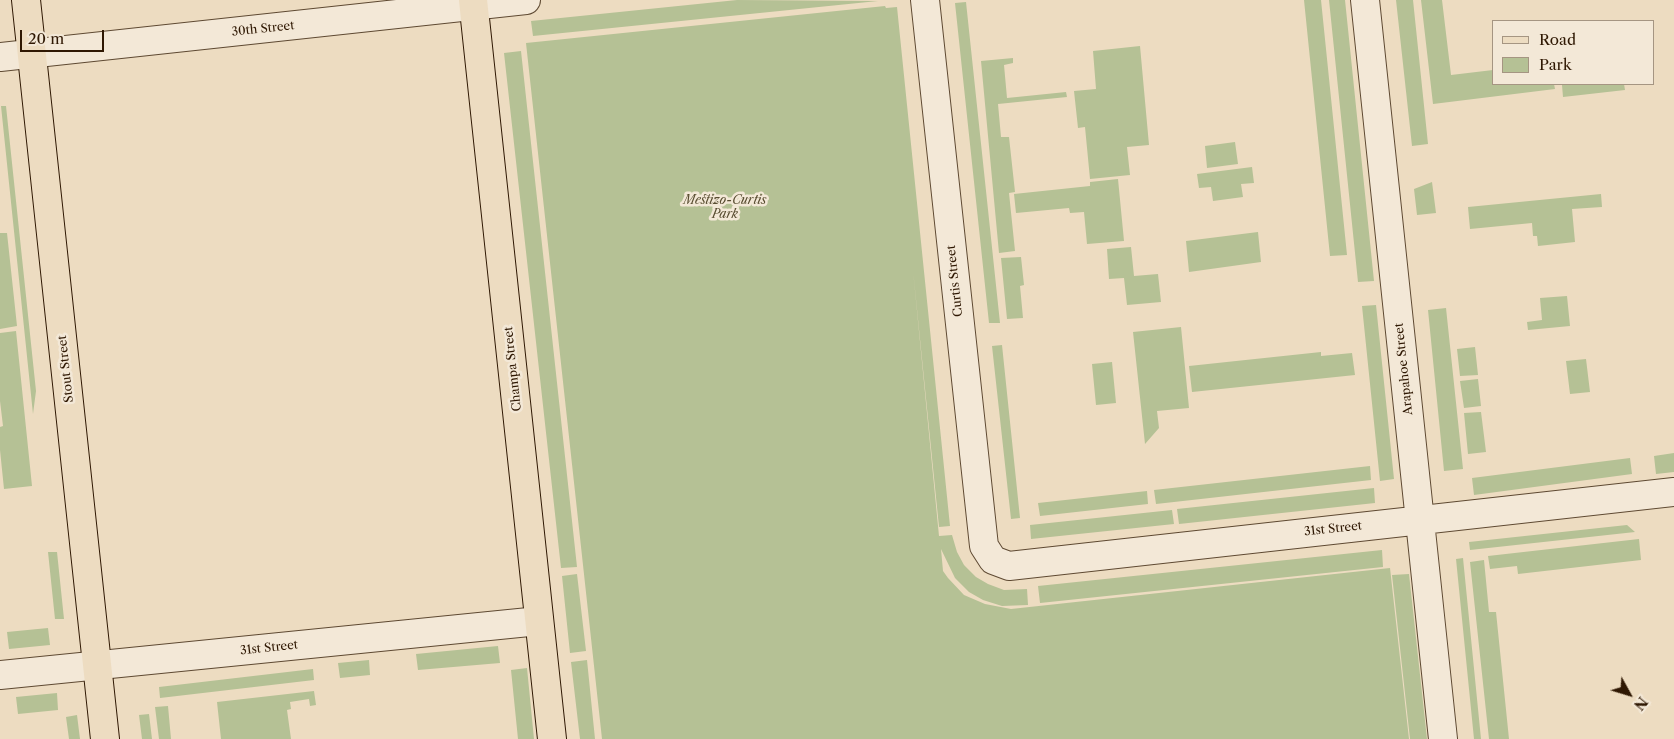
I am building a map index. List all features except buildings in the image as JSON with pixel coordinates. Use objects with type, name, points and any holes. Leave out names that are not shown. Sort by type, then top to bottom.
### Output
[{"type":"main road","name":"Stout Street","points":[[26,0],[105,739]]},
{"type":"main road","name":"Champa Street","points":[[474,3],[552,739]]},
{"type":"street","name":"30th Street","points":[[0,57],[474,3],[526,0]]},
{"type":"street","name":"Curtis Street","points":[[924,0],[984,546],[993,560]]},
{"type":"street","name":"Arapahoe Street","points":[[1365,0],[1443,739]]},
{"type":"street","name":"31st Street","points":[[993,560],[1009,566],[1674,492]]},
{"type":"street","name":"31st Street","points":[[0,675],[539,621]]},
{"type":"green space","points":[[737,0],[878,1],[533,36],[531,21]]},
{"type":"green space","points":[[1304,0],[1321,0],[1347,255],[1330,256]]},
{"type":"green space","points":[[1329,0],[1345,0],[1374,281],[1358,282]]},
{"type":"green space","points":[[1396,0],[1413,0],[1428,144],[1412,146]]},
{"type":"green space","points":[[1421,0],[1442,0],[1451,75],[1492,70],[1492,85],[1554,85],[1555,89],[1433,104]]},
{"type":"green space","points":[[966,2],[1000,323],[989,323],[955,3]]},
{"type":"green space","name":"Mestizo-Curtis Park","points":[[885,6],[886,8],[897,7],[950,526],[939,527],[913,270],[939,536],[952,535],[957,552],[964,565],[976,577],[1004,590],[1027,589],[1028,605],[1002,606],[983,600],[969,592],[955,578],[941,549],[943,571],[948,578],[964,595],[985,604],[1011,609],[1390,568],[1409,739],[602,739],[526,43]]},
{"type":"green space","points":[[1140,46],[1149,145],[1127,147],[1130,175],[1090,179],[1085,127],[1078,128],[1074,91],[1096,89],[1093,51]]},
{"type":"green space","points":[[521,51],[577,567],[561,568],[504,53]]},
{"type":"green space","points":[[1013,58],[1013,63],[1004,65],[1007,98],[1066,92],[1067,97],[998,104],[1001,137],[1009,137],[1015,192],[1009,193],[1015,251],[999,253],[981,61]]},
{"type":"green space","points":[[1562,85],[1624,85],[1625,90],[1563,97]]},
{"type":"green space","points":[[1,106],[6,106],[36,391],[33,414]]},
{"type":"green space","points":[[1235,142],[1238,164],[1207,168],[1205,146]]},
{"type":"green space","points":[[1252,167],[1254,183],[1241,184],[1243,197],[1213,201],[1211,187],[1199,188],[1197,174]]},
{"type":"green space","points":[[1118,179],[1124,241],[1087,244],[1084,212],[1070,213],[1069,208],[1016,213],[1014,194],[1090,186],[1090,182]]},
{"type":"green space","points":[[1432,182],[1436,213],[1417,215],[1414,189]]},
{"type":"green space","points":[[1601,194],[1602,207],[1572,209],[1575,242],[1538,246],[1537,236],[1533,236],[1532,223],[1470,229],[1468,207]]},
{"type":"green space","points":[[1258,232],[1261,262],[1189,272],[1186,241]]},
{"type":"green space","points":[[0,233],[7,233],[17,326],[0,329]]},
{"type":"green space","points":[[1131,247],[1134,276],[1158,274],[1161,302],[1127,305],[1124,278],[1109,279],[1107,249]]},
{"type":"green space","points":[[1021,257],[1024,285],[1020,286],[1023,318],[1007,319],[1001,258]]},
{"type":"green space","points":[[1567,296],[1570,326],[1528,330],[1527,322],[1542,320],[1540,298]]},
{"type":"green space","points":[[1376,305],[1394,479],[1380,481],[1362,306]]},
{"type":"green space","points":[[1446,308],[1463,469],[1444,471],[1428,310]]},
{"type":"green space","points":[[1181,327],[1189,408],[1157,411],[1159,428],[1145,444],[1133,332]]},
{"type":"green space","points":[[16,331],[32,486],[4,489],[0,450],[0,427],[3,426],[0,401],[0,333]]},
{"type":"green space","points":[[1002,345],[1020,518],[1011,519],[992,346]]},
{"type":"green space","points":[[1475,347],[1478,375],[1460,376],[1457,349]]},
{"type":"green space","points":[[1321,352],[1321,356],[1352,353],[1355,375],[1192,392],[1189,366]]},
{"type":"green space","points":[[1586,359],[1590,392],[1570,394],[1566,361]]},
{"type":"green space","points":[[1112,362],[1116,403],[1096,405],[1092,364]]},
{"type":"green space","points":[[1478,379],[1481,406],[1464,408],[1460,381]]},
{"type":"green space","points":[[1481,412],[1486,452],[1468,454],[1464,413]]},
{"type":"green space","points":[[1674,453],[1674,472],[1656,474],[1654,456]]},
{"type":"green space","points":[[1630,458],[1632,474],[1474,495],[1472,478]]},
{"type":"green space","points":[[1370,466],[1371,480],[1156,504],[1154,490]]},
{"type":"green space","points":[[1374,488],[1375,503],[1179,524],[1177,509]]},
{"type":"green space","points":[[1147,491],[1148,504],[1040,516],[1038,503]]},
{"type":"green space","points":[[1172,510],[1174,524],[1031,539],[1030,525]]},
{"type":"green space","points":[[1627,525],[1635,532],[1470,550],[1469,542]]},
{"type":"green space","points":[[1639,539],[1641,560],[1518,574],[1517,566],[1490,569],[1488,556]]},
{"type":"green space","points":[[1382,550],[1383,567],[1040,603],[1038,586]]},
{"type":"green space","points":[[48,552],[57,552],[64,619],[55,619]]},
{"type":"green space","points":[[1463,558],[1481,739],[1474,739],[1456,559]]},
{"type":"green space","points":[[1484,560],[1489,612],[1496,612],[1509,739],[1489,739],[1470,562]]},
{"type":"green space","points":[[577,574],[586,651],[570,653],[562,576]]},
{"type":"green space","points":[[1409,574],[1427,739],[1410,739],[1392,575]]},
{"type":"green space","points":[[48,628],[50,645],[9,649],[7,632]]},
{"type":"green space","points":[[498,646],[500,663],[418,670],[416,654]]},
{"type":"green space","points":[[369,660],[370,675],[340,678],[338,663]]},
{"type":"green space","points":[[587,660],[595,739],[580,739],[571,662]]},
{"type":"green space","points":[[527,668],[534,739],[518,739],[511,670]]},
{"type":"green space","points":[[313,669],[314,680],[160,698],[159,687]]},
{"type":"green space","points":[[314,691],[316,705],[310,706],[309,699],[290,702],[291,709],[287,710],[291,739],[221,739],[217,702]]},
{"type":"green space","points":[[57,693],[58,710],[18,714],[16,697]]},
{"type":"green space","points":[[168,706],[171,739],[159,739],[155,707]]},
{"type":"green space","points":[[149,714],[152,739],[142,739],[139,715]]},
{"type":"green space","points":[[77,715],[80,739],[69,739],[66,717]]}]
